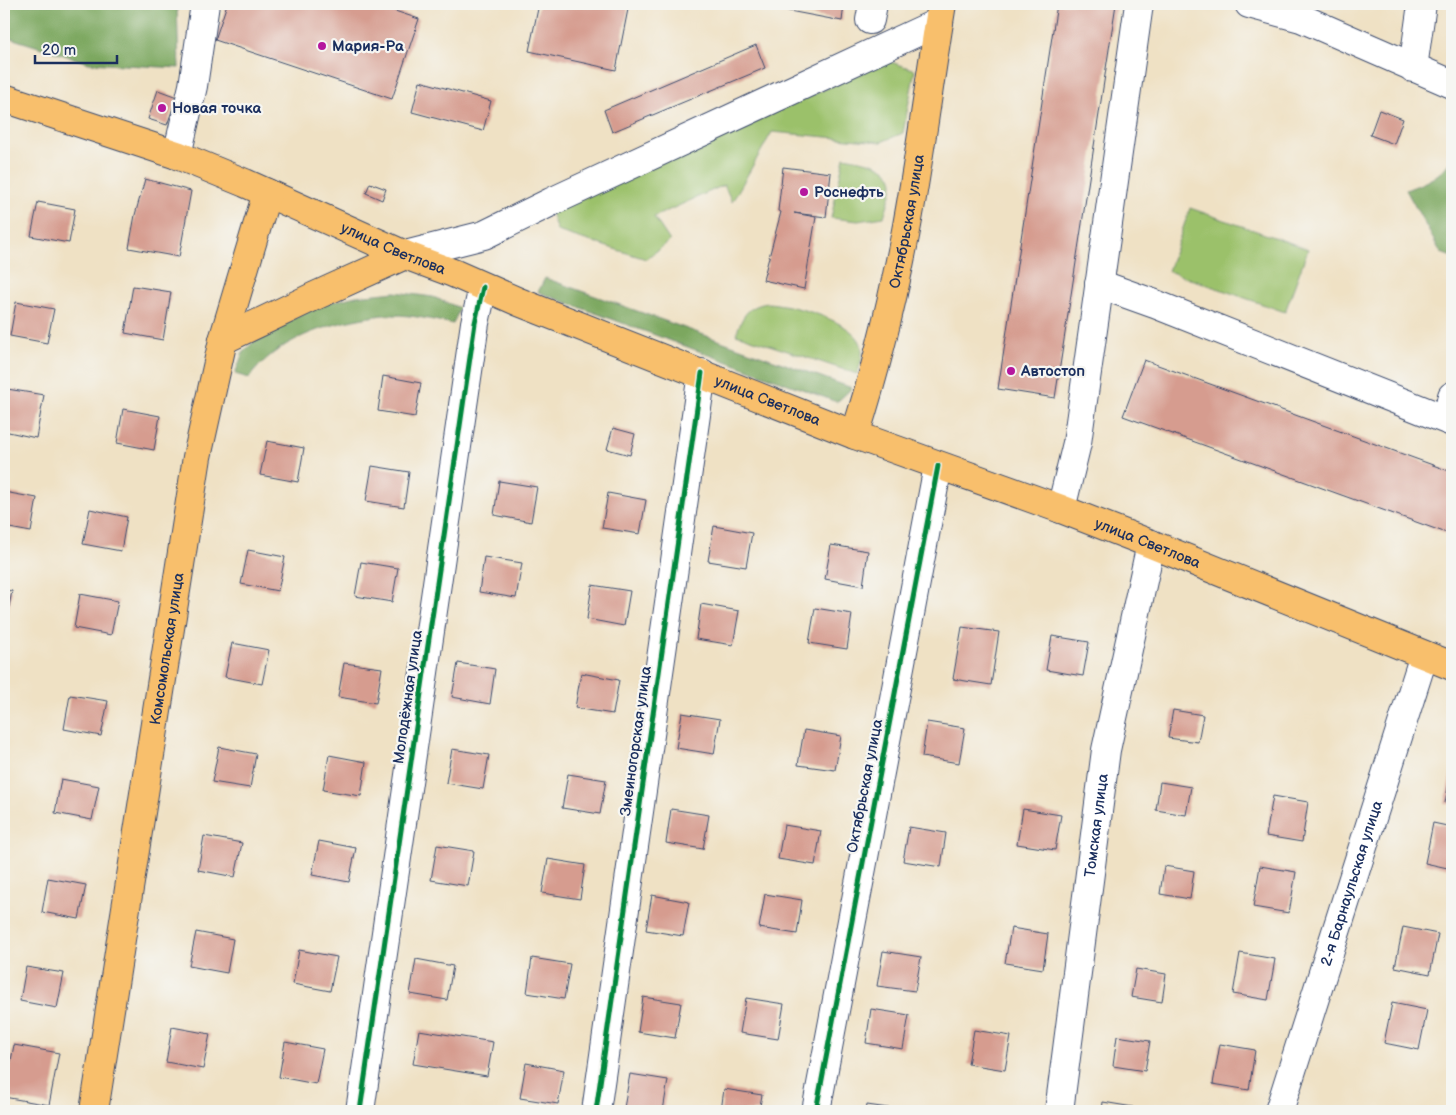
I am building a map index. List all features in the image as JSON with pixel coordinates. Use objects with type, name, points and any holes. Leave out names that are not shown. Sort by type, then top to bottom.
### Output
[{"type":"main road","name":"Октябрьская улица","points":[[855,435],[872,382],[904,241],[941,13]]},
{"type":"main road","name":"улица Светлова","points":[[4,98],[177,155],[405,255],[453,273],[483,287],[855,435],[1061,509],[1151,544],[1452,666]]},
{"type":"main road","name":"Комсомольская улица","points":[[94,1111],[197,457],[223,340],[267,193]]},
{"type":"main road","points":[[223,340],[405,255]]},
{"type":"street","points":[[177,155],[193,86],[205,4]]},
{"type":"street","points":[[1061,509],[1077,443],[1139,4]]},
{"type":"street","points":[[1249,4],[1301,18],[1452,84]]},
{"type":"street","points":[[1413,68],[1422,4]]},
{"type":"street","points":[[405,255],[484,235],[941,13]]},
{"type":"street","points":[[1099,284],[1451,412]]},
{"type":"street","name":"Молодёжная улица","points":[[360,1111],[475,323],[483,287]]},
{"type":"street","name":"Змеиногорская улица","points":[[596,1111],[702,373]]},
{"type":"street","name":"Октябрьская улица","points":[[816,1111],[938,466]]},
{"type":"street","name":"Томская улица","points":[[1060,1111],[1106,750],[1151,544]]},
{"type":"street","name":"2-я Барнаульская улица","points":[[1279,1111],[1424,656]]},
{"type":"green space","points":[[4,4],[177,4],[179,68],[89,63],[4,36]]},
{"type":"green space","points":[[888,61],[915,70],[903,133],[881,142],[772,132],[732,202],[724,185],[654,217],[670,241],[646,259],[557,231],[551,212]]},
{"type":"green space","points":[[844,157],[866,161],[881,167],[891,176],[893,186],[884,217],[858,221],[831,218]]},
{"type":"green space","points":[[1452,158],[1452,257],[1441,253],[1406,190],[1438,174],[1448,165]]},
{"type":"green space","points":[[1190,208],[1308,249],[1285,312],[1168,271]]},
{"type":"green space","points":[[545,278],[852,388],[837,402],[538,292]]},
{"type":"green space","points":[[395,292],[433,297],[460,308],[453,324],[416,317],[387,315],[336,324],[303,336],[273,353],[249,378],[235,374],[243,352],[262,334],[320,305],[356,296]]},
{"type":"green space","points":[[767,303],[789,306],[817,314],[852,332],[859,340],[862,348],[857,374],[736,334],[746,313],[754,307]]},
{"type":"building","name":"Мария-Ра","points":[[227,4],[374,4],[419,19],[392,99],[215,40]]},
{"type":"building","points":[[539,4],[629,4],[616,70],[529,51]]},
{"type":"building","points":[[786,4],[844,4],[842,21],[784,10]]},
{"type":"building","points":[[1057,4],[1116,4],[1055,398],[998,389]]},
{"type":"building","points":[[756,45],[765,68],[612,132],[604,110]]},
{"type":"building","points":[[420,81],[491,101],[483,131],[412,112]]},
{"type":"building","name":"Новая точка","points":[[158,90],[177,97],[167,125],[148,119]]},
{"type":"building","points":[[1379,110],[1403,119],[1394,144],[1370,135]]},
{"type":"building","points":[[783,167],[831,173],[826,217],[794,213],[816,217],[804,289],[763,280],[781,212],[778,211]]},
{"type":"building","points":[[145,179],[191,191],[179,257],[129,248],[135,215]]},
{"type":"building","points":[[370,183],[386,189],[382,200],[366,193]]},
{"type":"building","points":[[38,202],[75,209],[69,243],[31,236]]},
{"type":"building","points":[[133,286],[171,292],[163,340],[125,333]]},
{"type":"building","points":[[16,302],[54,309],[47,343],[10,336]]},
{"type":"building","points":[[1144,360],[1452,472],[1452,535],[1123,416]]},
{"type":"building","points":[[383,376],[421,383],[415,417],[378,411]]},
{"type":"building","points":[[7,389],[44,395],[36,438],[4,431],[4,405]]},
{"type":"building","points":[[123,409],[160,416],[154,450],[117,443]]},
{"type":"building","points":[[613,428],[635,434],[630,455],[607,449]]},
{"type":"building","points":[[267,441],[304,448],[298,482],[260,475]]},
{"type":"building","points":[[372,466],[409,472],[404,507],[366,501]]},
{"type":"building","points":[[499,481],[537,487],[531,522],[494,515]]},
{"type":"building","points":[[4,492],[37,498],[31,532],[4,527]]},
{"type":"building","points":[[608,493],[646,500],[640,534],[602,528]]},
{"type":"building","points":[[90,509],[127,517],[121,551],[83,544]]},
{"type":"building","points":[[714,526],[752,533],[746,567],[708,561]]},
{"type":"building","points":[[831,545],[868,551],[863,586],[825,579]]},
{"type":"building","points":[[248,550],[285,557],[278,591],[241,584]]},
{"type":"building","points":[[484,557],[522,563],[516,598],[479,592]]},
{"type":"building","points":[[361,562],[398,568],[392,602],[355,596]]},
{"type":"building","points":[[592,585],[630,591],[624,626],[587,619]]},
{"type":"building","points":[[4,590],[12,591],[5,628],[4,628]]},
{"type":"building","points":[[80,594],[118,601],[111,635],[74,628]]},
{"type":"building","points":[[701,604],[739,611],[733,645],[696,639]]},
{"type":"building","points":[[815,608],[852,614],[847,649],[809,643]]},
{"type":"building","points":[[962,627],[999,632],[991,685],[953,679]]},
{"type":"building","points":[[1052,636],[1089,642],[1083,676],[1046,670]]},
{"type":"building","points":[[232,643],[269,650],[262,684],[225,677]]},
{"type":"building","points":[[344,663],[382,668],[376,703],[338,697]]},
{"type":"building","points":[[458,663],[495,669],[490,704],[452,697]]},
{"type":"building","points":[[581,673],[619,680],[613,714],[575,708]]},
{"type":"building","points":[[70,695],[108,701],[101,736],[64,729]]},
{"type":"building","points":[[1173,710],[1203,715],[1198,742],[1168,738]]},
{"type":"building","points":[[682,713],[720,719],[714,754],[676,748]]},
{"type":"building","points":[[927,722],[965,728],[959,763],[922,757]]},
{"type":"building","points":[[804,730],[841,736],[835,770],[798,765]]},
{"type":"building","points":[[219,747],[256,754],[250,788],[212,782]]},
{"type":"building","points":[[452,749],[489,755],[483,789],[446,783]]},
{"type":"building","points":[[329,755],[366,762],[361,796],[323,790]]},
{"type":"building","points":[[1452,773],[1452,805],[1445,803]]},
{"type":"building","points":[[568,774],[606,780],[600,814],[562,808]]},
{"type":"building","points":[[61,779],[99,786],[92,820],[55,813]]},
{"type":"building","points":[[1160,782],[1191,787],[1186,815],[1156,810]]},
{"type":"building","points":[[1273,796],[1308,802],[1302,842],[1266,836]]},
{"type":"building","points":[[671,809],[709,815],[703,849],[666,843]]},
{"type":"building","points":[[1023,809],[1061,815],[1055,850],[1017,844]]},
{"type":"building","points":[[1433,823],[1452,827],[1452,869],[1425,863]]},
{"type":"building","points":[[784,825],[821,831],[815,865],[778,859]]},
{"type":"building","points":[[909,827],[946,833],[941,867],[903,861]]},
{"type":"building","points":[[204,836],[242,843],[235,877],[198,870]]},
{"type":"building","points":[[319,841],[356,848],[349,882],[312,875]]},
{"type":"building","points":[[437,845],[474,851],[468,886],[431,880]]},
{"type":"building","points":[[548,859],[585,865],[580,899],[542,893]]},
{"type":"building","points":[[1164,866],[1194,871],[1190,899],[1160,894]]},
{"type":"building","points":[[1260,866],[1296,872],[1289,913],[1253,907]]},
{"type":"building","points":[[48,878],[86,885],[79,919],[42,912]]},
{"type":"building","points":[[765,894],[802,900],[797,934],[759,928]]},
{"type":"building","points":[[652,895],[689,902],[683,936],[646,930]]},
{"type":"building","points":[[1403,927],[1438,934],[1430,974],[1395,967]]},
{"type":"building","points":[[1011,928],[1048,934],[1043,969],[1005,963]]},
{"type":"building","points":[[196,932],[233,939],[227,973],[189,966]]},
{"type":"building","points":[[299,950],[337,957],[330,991],[293,984]]},
{"type":"building","points":[[883,951],[921,957],[915,991],[877,986]]},
{"type":"building","points":[[1240,953],[1275,959],[1268,1000],[1233,994]]},
{"type":"building","points":[[532,958],[570,964],[564,999],[527,993]]},
{"type":"building","points":[[416,959],[453,966],[447,1000],[410,994]]},
{"type":"building","points":[[26,967],[64,973],[57,1008],[20,1001]]},
{"type":"building","points":[[1136,969],[1166,974],[1162,1002],[1131,997]]},
{"type":"building","points":[[643,997],[681,1003],[675,1038],[638,1032]]},
{"type":"building","points":[[746,998],[784,1004],[778,1039],[740,1033]]},
{"type":"building","points":[[1392,1003],[1427,1010],[1419,1050],[1384,1043]]},
{"type":"building","points":[[871,1009],[909,1015],[903,1049],[866,1043]]},
{"type":"building","points":[[172,1027],[210,1034],[203,1069],[166,1062]]},
{"type":"building","points":[[419,1030],[493,1042],[487,1076],[413,1064]]},
{"type":"building","points":[[974,1030],[1011,1036],[1005,1070],[968,1064]]},
{"type":"building","points":[[1117,1036],[1150,1041],[1145,1071],[1113,1066]]},
{"type":"building","points":[[285,1042],[323,1049],[316,1084],[279,1077]]},
{"type":"building","points":[[1220,1044],[1255,1050],[1249,1090],[1213,1084]]},
{"type":"building","points":[[14,1045],[59,1053],[49,1105],[4,1097]]},
{"type":"building","points":[[526,1063],[564,1070],[558,1104],[520,1098]]},
{"type":"building","points":[[630,1074],[668,1080],[663,1111],[642,1111],[624,1108]]},
{"type":"building","points":[[724,1089],[762,1095],[759,1111],[721,1111]]},
{"type":"building","points":[[1103,1102],[1133,1107],[1133,1111],[1102,1111]]},
{"type":"building","points":[[867,1105],[902,1110],[902,1111],[866,1111]]},
{"type":"cycle path","points":[[360,1111],[475,323],[483,287]]},
{"type":"cycle path","points":[[596,1111],[702,373]]},
{"type":"cycle path","points":[[816,1111],[938,466]]},
{"type":"place","name":"Мария-Ра","points":[[322,46]]},
{"type":"place","name":"Новая точка","points":[[162,108]]},
{"type":"place","name":"Роснефть","points":[[804,192]]},
{"type":"place","name":"Автостоп","points":[[1011,371]]}]
